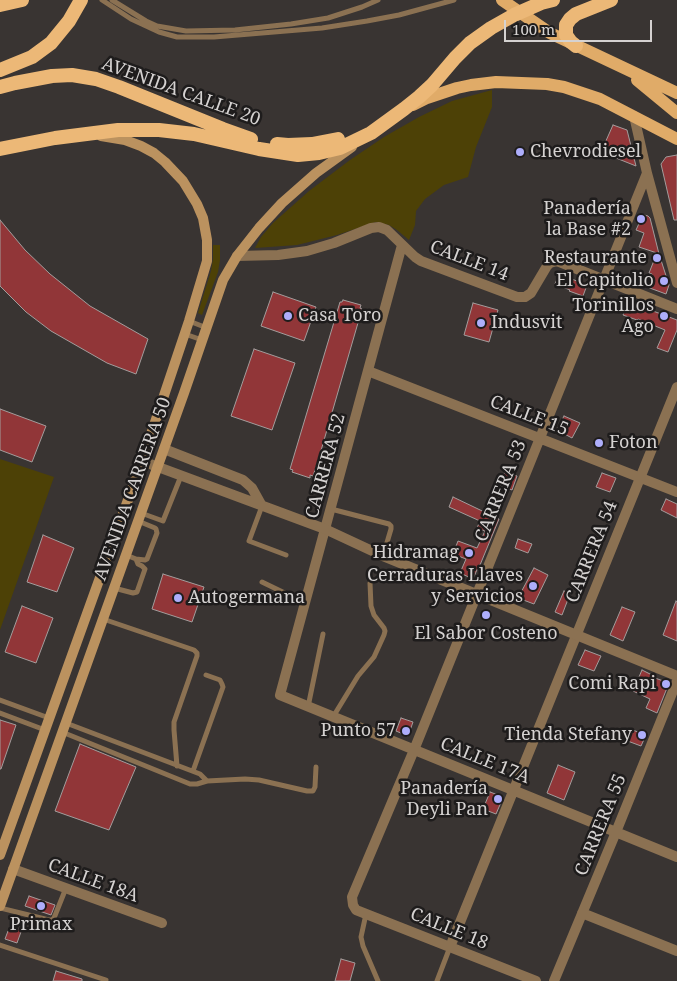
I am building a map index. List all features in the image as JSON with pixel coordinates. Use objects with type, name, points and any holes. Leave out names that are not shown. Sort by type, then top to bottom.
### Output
[{"type":"highway","points":[[0,5],[22,0]]},
{"type":"highway","points":[[0,70],[32,57],[51,43],[70,21],[81,0]]},
{"type":"highway","points":[[576,46],[566,34],[566,24],[576,14],[611,0]]},
{"type":"highway","name":"AVENIDA CALLE 20","points":[[0,149],[73,135],[118,130],[159,130],[194,134],[259,149],[298,155],[340,148],[371,133],[420,97],[470,43],[491,28],[519,13],[547,2]]},
{"type":"highway","name":"AVENIDA CALLE 20","points":[[0,87],[52,76],[72,75],[96,79],[246,138],[288,145],[312,144],[354,134],[404,109]]},
{"type":"main road","points":[[502,0],[550,33],[677,93]]},
{"type":"main road","points":[[622,68],[677,114]]},
{"type":"main road","points":[[404,109],[427,98],[471,85],[521,82],[547,84],[582,92],[600,99],[677,138]]},
{"type":"main road","name":"AVENIDA CARRERA 50","points":[[0,907],[223,280],[237,256],[259,228],[282,204],[316,173],[371,133]]},
{"type":"main road","name":"AVENIDA CALLE 20","points":[[73,135],[97,135],[125,140],[154,153],[174,170]]},
{"type":"main road","name":"AVENIDA CARRERA 50","points":[[0,855],[142,461],[206,267],[208,256],[203,218],[197,204],[174,170]]},
{"type":"street","points":[[634,116],[647,173],[677,283]]},
{"type":"street","name":"CARRERA 53","points":[[353,905],[352,897],[414,750],[647,173]]},
{"type":"street","name":"CALLE 14","points":[[237,256],[278,255],[307,251],[334,243],[371,228],[379,227],[395,236],[402,245],[421,261],[521,297],[532,293],[544,269],[550,263],[561,262],[677,309]]},
{"type":"street","name":"CARRERA 52","points":[[280,695],[402,245]]},
{"type":"street","name":"CALLE 15","points":[[368,371],[677,492]]},
{"type":"street","name":"CARRERA 54","points":[[450,948],[677,387]]},
{"type":"street","points":[[164,449],[238,477],[252,488],[262,506]]},
{"type":"street","points":[[142,461],[325,529],[383,556],[677,676]]},
{"type":"street","name":"CARRERA 55","points":[[554,981],[677,681]]},
{"type":"street","name":"CALLE 17A","points":[[280,695],[677,857]]},
{"type":"street","name":"CALLE 18A","points":[[14,869],[162,923]]},
{"type":"street","name":"CALLE 18","points":[[353,905],[356,910],[536,981]]},
{"type":"street","points":[[582,913],[677,951]]},
{"type":"lane","points":[[102,0],[159,32],[177,37],[214,37],[322,28],[399,15],[454,0]]},
{"type":"lane","points":[[112,0],[157,26],[186,31],[235,30],[291,24],[319,19],[362,7],[378,0]]},
{"type":"lane","points":[[189,322],[207,328]]},
{"type":"lane","points":[[185,334],[202,340]]},
{"type":"lane","points":[[140,517],[163,521],[181,476]]},
{"type":"lane","points":[[262,506],[248,541],[286,555]]},
{"type":"lane","points":[[331,509],[389,524],[391,529],[383,556]]},
{"type":"lane","points":[[126,555],[143,560],[147,558],[157,531],[140,517]]},
{"type":"lane","points":[[114,588],[133,593],[137,592],[145,569],[138,564],[136,559]]},
{"type":"lane","points":[[262,582],[295,598],[306,600]]},
{"type":"lane","points":[[333,717],[358,676],[374,657],[385,631],[374,615],[371,606],[370,583]]},
{"type":"lane","points":[[103,619],[194,650],[197,653],[174,722],[177,766]]},
{"type":"lane","points":[[308,707],[322,634]]},
{"type":"lane","points":[[193,772],[222,687],[220,680],[206,675]]},
{"type":"lane","points":[[0,700],[49,718]]},
{"type":"lane","points":[[0,713],[45,730]]},
{"type":"lane","points":[[64,728],[200,774],[208,781]]},
{"type":"lane","points":[[64,728],[190,784],[233,779],[259,780],[313,791],[315,788],[316,767]]},
{"type":"lane","points":[[0,907],[52,920],[66,888]]},
{"type":"lane","points":[[366,914],[361,938],[378,981]]},
{"type":"lane","points":[[0,945],[94,979],[106,980]]},
{"type":"lane","name":"CARRERA 54","points":[[437,981],[450,948]]},
{"type":"shaded area","points":[[492,90],[492,107],[476,147],[468,177],[444,185],[425,199],[416,211],[415,225],[409,240],[389,225],[376,222],[337,235],[297,245],[255,248],[261,237],[273,223],[309,191],[384,137],[452,101]]},
{"type":"shaded area","points":[[213,245],[220,245],[220,260],[218,272],[202,315],[198,313],[211,271]]},
{"type":"shaded area","points":[[0,459],[54,477],[0,630]]},
{"type":"building","points":[[613,125],[627,130],[636,166],[601,152]]},
{"type":"building","points":[[677,155],[677,220],[674,220],[661,164],[666,157]]},
{"type":"building","points":[[644,215],[650,218],[669,285],[666,294],[647,287],[652,274],[649,273],[657,253],[639,247],[644,233],[636,230]]},
{"type":"building","points":[[0,220],[25,250],[50,274],[90,306],[148,339],[136,374],[107,363],[51,331],[26,312],[0,286]]},
{"type":"building","points":[[559,274],[587,285],[583,296],[555,284]]},
{"type":"building","name":"Casa Toro","points":[[273,292],[316,307],[304,341],[261,326]]},
{"type":"building","points":[[343,300],[361,305],[360,308],[362,309],[318,461],[313,476],[310,475],[310,478],[292,472],[293,470],[290,469],[340,302]]},
{"type":"building","points":[[629,302],[677,320],[677,330],[668,352],[657,348],[665,330],[623,315]]},
{"type":"building","name":"Indusvit","points":[[473,303],[498,310],[489,342],[464,335]]},
{"type":"building","points":[[254,349],[295,363],[272,430],[231,416]]},
{"type":"building","points":[[0,409],[46,426],[32,462],[0,450]]},
{"type":"building","points":[[564,416],[580,423],[572,438],[557,430]]},
{"type":"building","points":[[505,471],[517,476],[512,490],[500,485]]},
{"type":"building","points":[[602,473],[616,478],[610,492],[596,487]]},
{"type":"building","points":[[453,497],[499,519],[473,579],[460,573],[466,559],[453,554],[458,541],[477,548],[485,531],[477,528],[480,521],[449,507]]},
{"type":"building","points":[[666,499],[677,504],[677,518],[661,510]]},
{"type":"building","points":[[43,535],[74,548],[57,592],[27,582]]},
{"type":"building","points":[[518,539],[532,544],[528,553],[515,548]]},
{"type":"building","name":"Cerraduras Llaves y Servicios","points":[[534,568],[548,575],[534,604],[518,598]]},
{"type":"building","name":"Autogermana","points":[[163,574],[204,587],[192,622],[152,609]]},
{"type":"building","points":[[564,591],[570,594],[562,615],[555,612]]},
{"type":"building","points":[[677,602],[677,641],[663,635]]},
{"type":"building","points":[[22,606],[53,618],[36,663],[5,652]]},
{"type":"building","points":[[622,607],[635,612],[623,641],[610,635]]},
{"type":"building","points":[[585,650],[601,656],[594,671],[578,665]]},
{"type":"building","points":[[642,670],[655,678],[669,683],[657,713],[646,708],[650,699],[633,691]]},
{"type":"building","points":[[401,718],[413,722],[408,736],[396,731]]},
{"type":"building","points":[[0,720],[16,725],[1,769],[0,769]]},
{"type":"building","points":[[630,729],[646,735],[641,746],[625,740]]},
{"type":"building","points":[[80,744],[136,767],[109,830],[55,811]]},
{"type":"building","points":[[558,765],[575,772],[564,800],[547,793]]},
{"type":"building","points":[[490,792],[498,795],[502,800],[496,814],[483,809]]},
{"type":"building","name":"Primax","points":[[29,896],[55,905],[51,915],[25,906]]},
{"type":"building","points":[[22,929],[17,943],[5,939],[8,931]]},
{"type":"building","points":[[341,959],[355,963],[350,981],[335,981]]},
{"type":"building","points":[[56,971],[82,979],[82,981],[53,981]]},
{"type":"place","name":"Chevrodiesel","points":[[520,152]]},
{"type":"place","name":"Panadería la Base #2","points":[[641,219]]},
{"type":"place","name":"Restaurante","points":[[657,258]]},
{"type":"place","name":"El Capitolio","points":[[664,281]]},
{"type":"place","name":"Casa Toro","points":[[288,316]]},
{"type":"place","name":"Torinillos Ago","points":[[664,316]]},
{"type":"place","name":"Indusvit","points":[[481,323]]},
{"type":"place","name":"Foton","points":[[599,443]]},
{"type":"place","name":"Hidramag","points":[[469,553]]},
{"type":"place","name":"Cerraduras Llaves y Servicios","points":[[533,586]]},
{"type":"place","name":"Autogermana","points":[[178,598]]},
{"type":"place","name":"El Sabor Costeno","points":[[486,615]]},
{"type":"place","name":"Comi Rapi","points":[[666,684]]},
{"type":"place","name":"Punto 57","points":[[406,731]]},
{"type":"place","name":"Tienda Stefany","points":[[642,735]]},
{"type":"place","name":"Panadería Deyli Pan","points":[[498,799]]},
{"type":"place","name":"Primax","points":[[41,906]]}]
